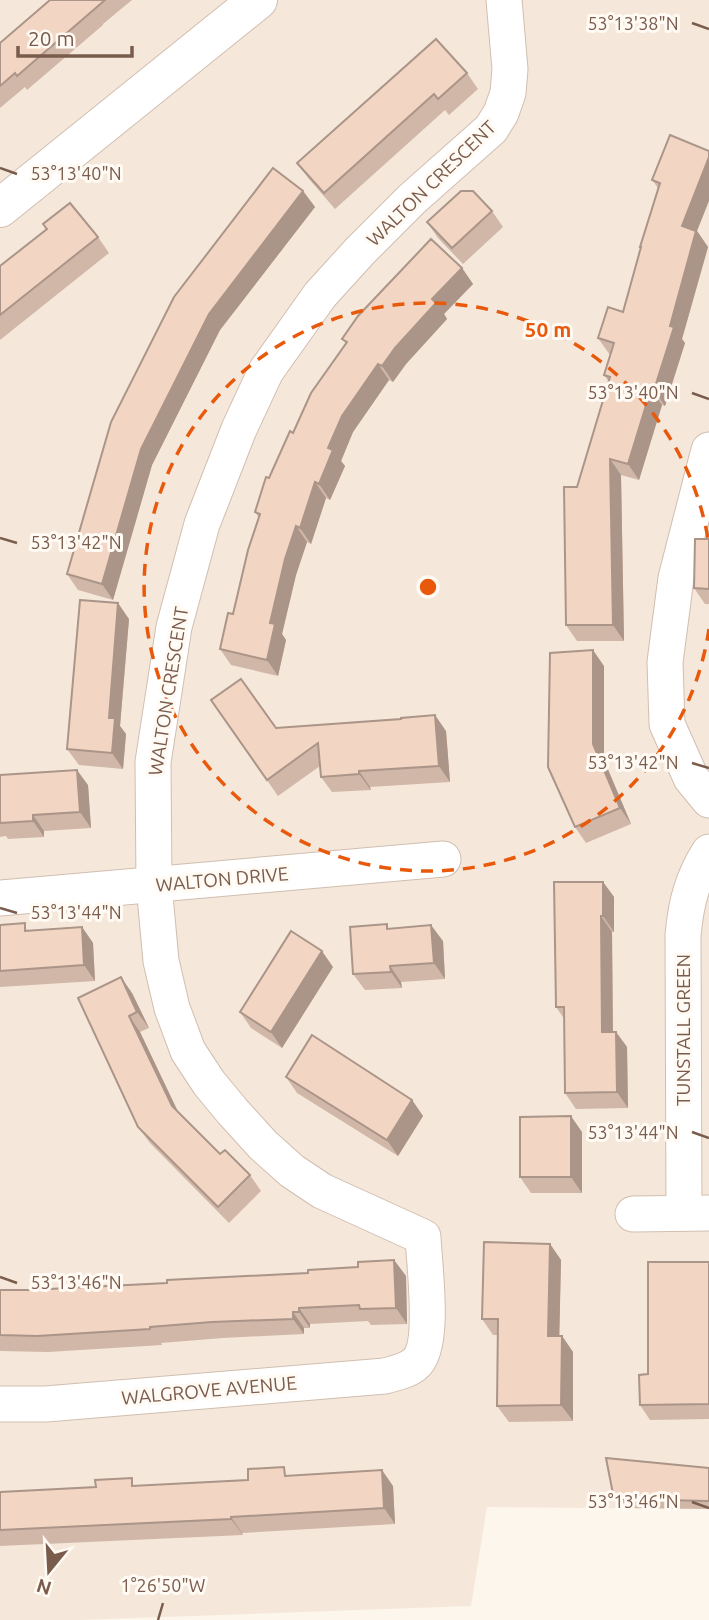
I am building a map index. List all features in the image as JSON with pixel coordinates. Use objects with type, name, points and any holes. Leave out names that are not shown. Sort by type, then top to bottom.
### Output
[{"type":"street","points":[[0,208],[258,0]]},
{"type":"street","name":"WALTON CRESCENT","points":[[416,1364],[425,1345],[427,1318],[423,1237],[322,1191],[292,1171],[263,1145],[209,1083],[188,1051],[172,1008],[161,961],[154,885],[153,762],[174,627],[202,524],[239,429],[267,371],[320,295],[412,199],[486,134],[500,113],[508,93],[510,69],[504,0]]},
{"type":"street","points":[[709,450],[704,485],[676,578],[665,662],[667,724],[691,778],[709,800]]},
{"type":"street","name":"TUNSTALL GREEN","points":[[696,1213],[683,935],[691,888],[698,869],[709,852]]},
{"type":"street","name":"WALTON DRIVE","points":[[0,898],[443,859]]},
{"type":"street","points":[[633,1214],[696,1213]]},
{"type":"street","name":"WALGROVE AVENUE","points":[[0,1404],[46,1404],[385,1376],[402,1372],[416,1364]]},
{"type":"shaded area","points":[[0,0],[709,0],[709,1509],[487,1507],[471,1606],[80,1620],[0,1620]]},
{"type":"building","points":[[50,0],[105,0],[17,76],[15,73],[0,86],[0,43]]},
{"type":"building","points":[[436,39],[467,73],[438,99],[434,94],[324,193],[297,163]]},
{"type":"building","points":[[670,135],[709,151],[709,157],[682,226],[696,231],[670,326],[674,327],[654,390],[651,389],[628,464],[610,459],[613,625],[566,625],[564,487],[577,487],[610,377],[604,375],[614,343],[598,338],[608,307],[623,312],[660,183],[652,180]]},
{"type":"building","points":[[273,168],[303,191],[209,314],[141,449],[102,584],[67,574],[111,422],[174,297]]},
{"type":"building","points":[[461,191],[473,191],[492,211],[452,248],[427,222]]},
{"type":"building","points":[[70,203],[98,237],[0,315],[0,266],[47,229],[43,224]]},
{"type":"building","points":[[431,239],[462,268],[432,299],[436,303],[382,366],[378,364],[342,416],[328,448],[333,450],[319,484],[315,482],[300,528],[296,526],[285,559],[270,623],[275,624],[267,660],[220,649],[228,613],[233,614],[248,550],[260,514],[255,512],[266,477],[269,478],[311,393],[347,342],[342,339],[358,316]]},
{"type":"building","points":[[695,539],[709,539],[709,589],[694,588]]},
{"type":"building","points":[[80,600],[118,603],[109,718],[115,718],[112,753],[67,749]]},
{"type":"building","points":[[593,650],[593,744],[620,808],[575,827],[548,767],[550,653]]},
{"type":"building","points":[[241,679],[276,728],[435,715],[439,766],[359,771],[359,774],[321,777],[318,743],[267,780],[211,700]]},
{"type":"building","points":[[77,770],[80,812],[33,815],[33,821],[0,823],[0,775]]},
{"type":"building","points":[[554,882],[603,882],[602,1032],[616,1032],[617,1092],[565,1093],[564,1007],[556,1007]]},
{"type":"building","points":[[25,923],[25,931],[82,927],[84,965],[0,971],[0,925]]},
{"type":"building","points":[[387,924],[387,929],[431,925],[434,963],[390,966],[391,972],[353,974],[350,927]]},
{"type":"building","points":[[291,931],[322,951],[271,1032],[240,1012]]},
{"type":"building","points":[[121,977],[137,1012],[129,1016],[172,1106],[220,1154],[225,1150],[250,1175],[218,1207],[138,1127],[78,998]]},
{"type":"building","points":[[312,1035],[412,1100],[387,1140],[286,1077]]},
{"type":"building","points":[[571,1116],[571,1177],[520,1177],[520,1117]]},
{"type":"building","points":[[484,1242],[550,1244],[548,1336],[562,1336],[561,1405],[497,1406],[498,1319],[482,1319]]},
{"type":"building","points":[[394,1260],[396,1308],[360,1309],[359,1305],[299,1308],[299,1312],[293,1312],[293,1319],[212,1322],[37,1336],[0,1335],[0,1290],[167,1283],[167,1280],[308,1273],[308,1270],[358,1267],[358,1262]]},
{"type":"building","points":[[648,1262],[709,1262],[709,1404],[640,1405],[639,1375],[648,1374]]},
{"type":"building","points":[[606,1458],[709,1468],[709,1501],[614,1499]]},
{"type":"building","points":[[284,1467],[285,1476],[382,1470],[384,1508],[231,1519],[0,1530],[0,1492],[96,1487],[95,1480],[132,1478],[132,1486],[248,1480],[248,1469]]}]
